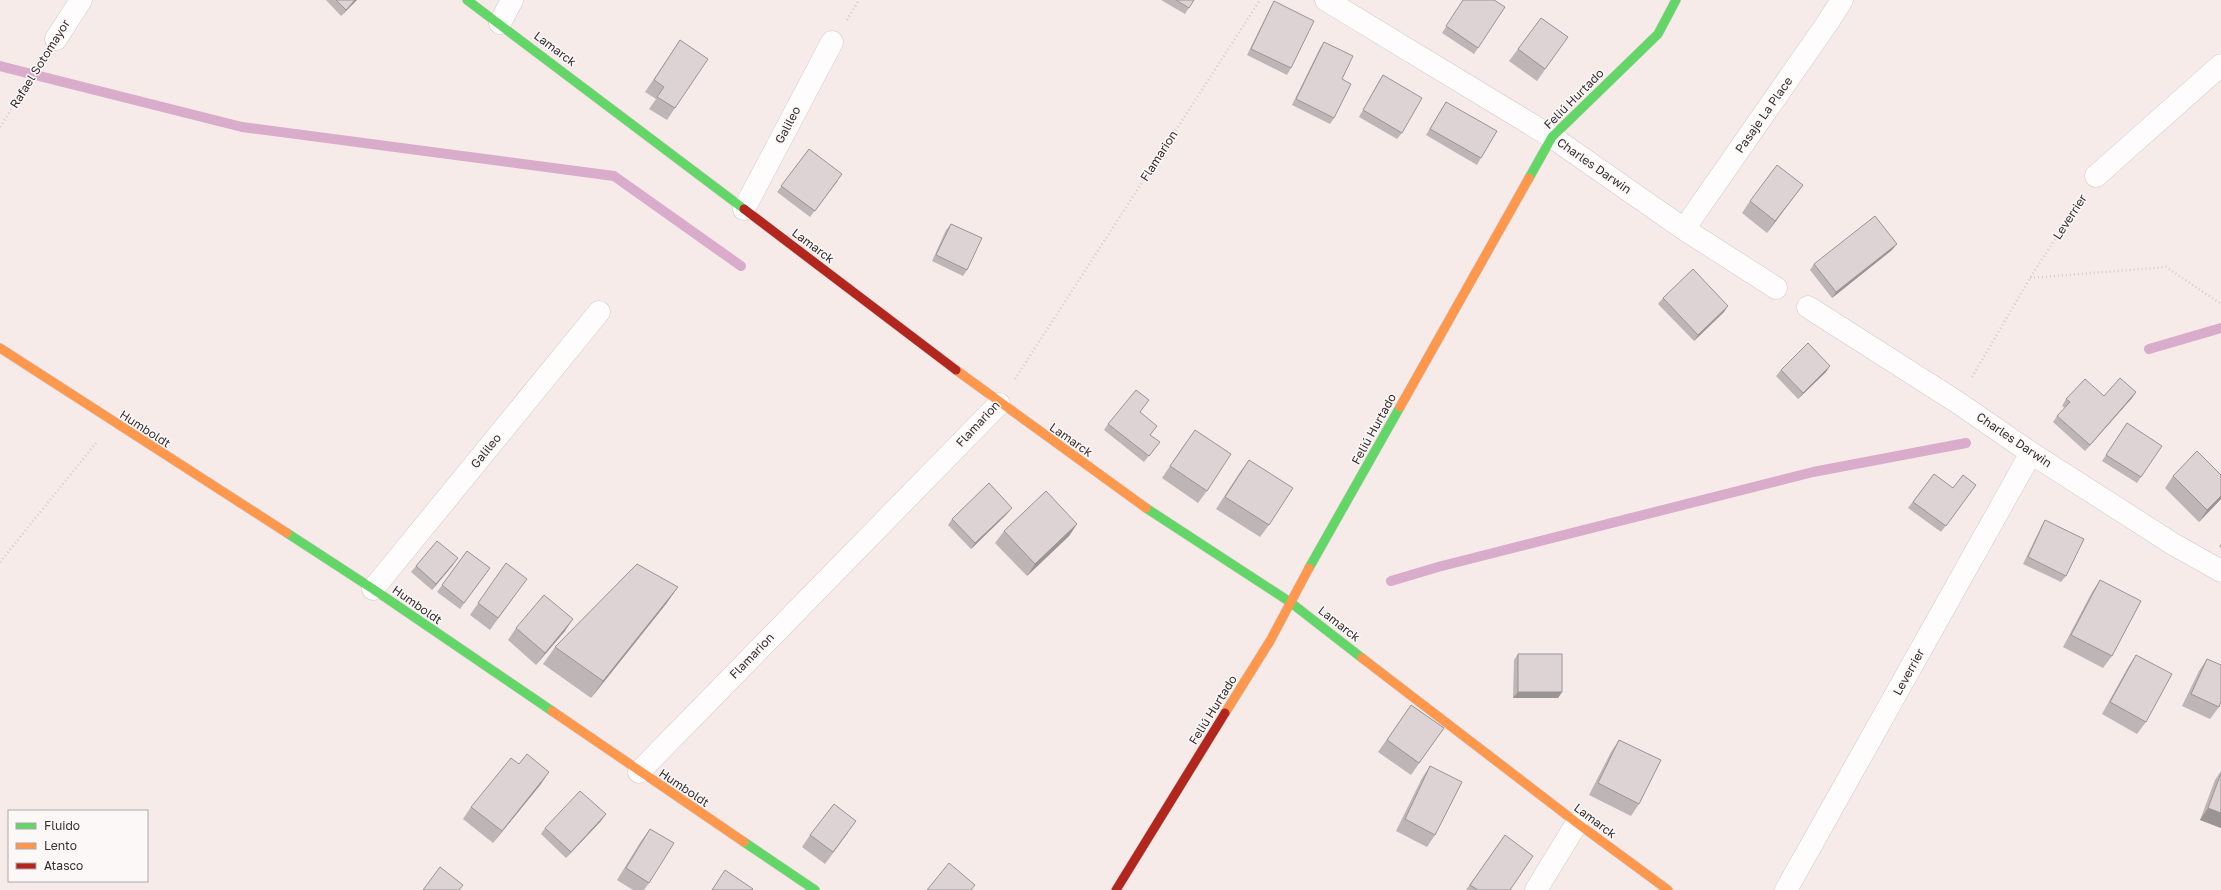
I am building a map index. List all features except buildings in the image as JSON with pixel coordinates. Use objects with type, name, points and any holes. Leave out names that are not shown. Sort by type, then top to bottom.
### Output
[{"type":"main road","name":"Lamarck","points":[[467,0],[500,23],[999,404],[1144,506],[1290,602],[1577,823],[1668,890]]},
{"type":"main road","name":"Feliú Hurtado","points":[[1116,890],[1266,648],[1290,602],[1552,137],[1658,34],[1676,0]]},
{"type":"main road","name":"Humboldt","points":[[0,348],[373,589],[639,772],[815,890]]},
{"type":"street","name":"Rafael Sotomayor","points":[[56,39],[81,0]]},
{"type":"street","points":[[500,23],[512,0]]},
{"type":"street","name":"Charles Darwin","points":[[1326,0],[1552,137],[1684,228],[1776,288]]},
{"type":"street","name":"Pasaje La Place","points":[[1684,228],[1842,0]]},
{"type":"street","name":"Galileo","points":[[744,209],[832,42]]},
{"type":"street","points":[[2096,176],[2221,64]]},
{"type":"street","name":"Charles Darwin","points":[[1808,307],[1958,402],[2031,453],[2173,544],[2221,571]]},
{"type":"street","name":"Galileo","points":[[373,589],[599,312]]},
{"type":"street","name":"Flamarion","points":[[639,772],[999,404]]},
{"type":"street","name":"Leverrier","points":[[1786,890],[2031,453]]},
{"type":"street","points":[[1536,890],[1577,823]]},
{"type":"path","name":"Flamarion","points":[[999,404],[1260,0]]},
{"type":"path","name":"Rafael Sotomayor","points":[[0,127],[56,39]]},
{"type":"path","name":"Leverrier","points":[[1958,402],[2030,278],[2096,176]]},
{"type":"path","points":[[2030,278],[2166,267],[2221,304]]},
{"type":"path","points":[[0,562],[113,422]]},
{"type":"waterway","points":[[0,66],[242,127],[614,176],[741,266]]},
{"type":"waterway","points":[[2149,349],[2221,328]]},
{"type":"waterway","points":[[1391,581],[1438,567],[1813,472],[1966,443]]},
{"type":"traffic: fast","points":[[467,0],[744,209]]},
{"type":"traffic: fast","points":[[1529,178],[1552,137],[1658,34],[1676,0]]},
{"type":"traffic: fast","points":[[1309,568],[1400,407]]},
{"type":"traffic: fast","points":[[1146,508],[1290,602],[1362,658]]},
{"type":"traffic: fast","points":[[287,533],[373,589],[552,711]]},
{"type":"traffic: fast","points":[[744,842],[815,890]]},
{"type":"traffic: slow","points":[[1400,407],[1529,178]]},
{"type":"traffic: slow","points":[[0,348],[287,533]]},
{"type":"traffic: slow","points":[[956,370],[1146,508]]},
{"type":"traffic: slow","points":[[1225,713],[1270,641],[1309,568]]},
{"type":"traffic: slow","points":[[1362,658],[1577,823],[1668,890]]},
{"type":"traffic: slow","points":[[552,711],[744,842]]},
{"type":"traffic: jam","points":[[744,209],[956,370]]},
{"type":"traffic: jam","points":[[1116,890],[1225,713]]}]
